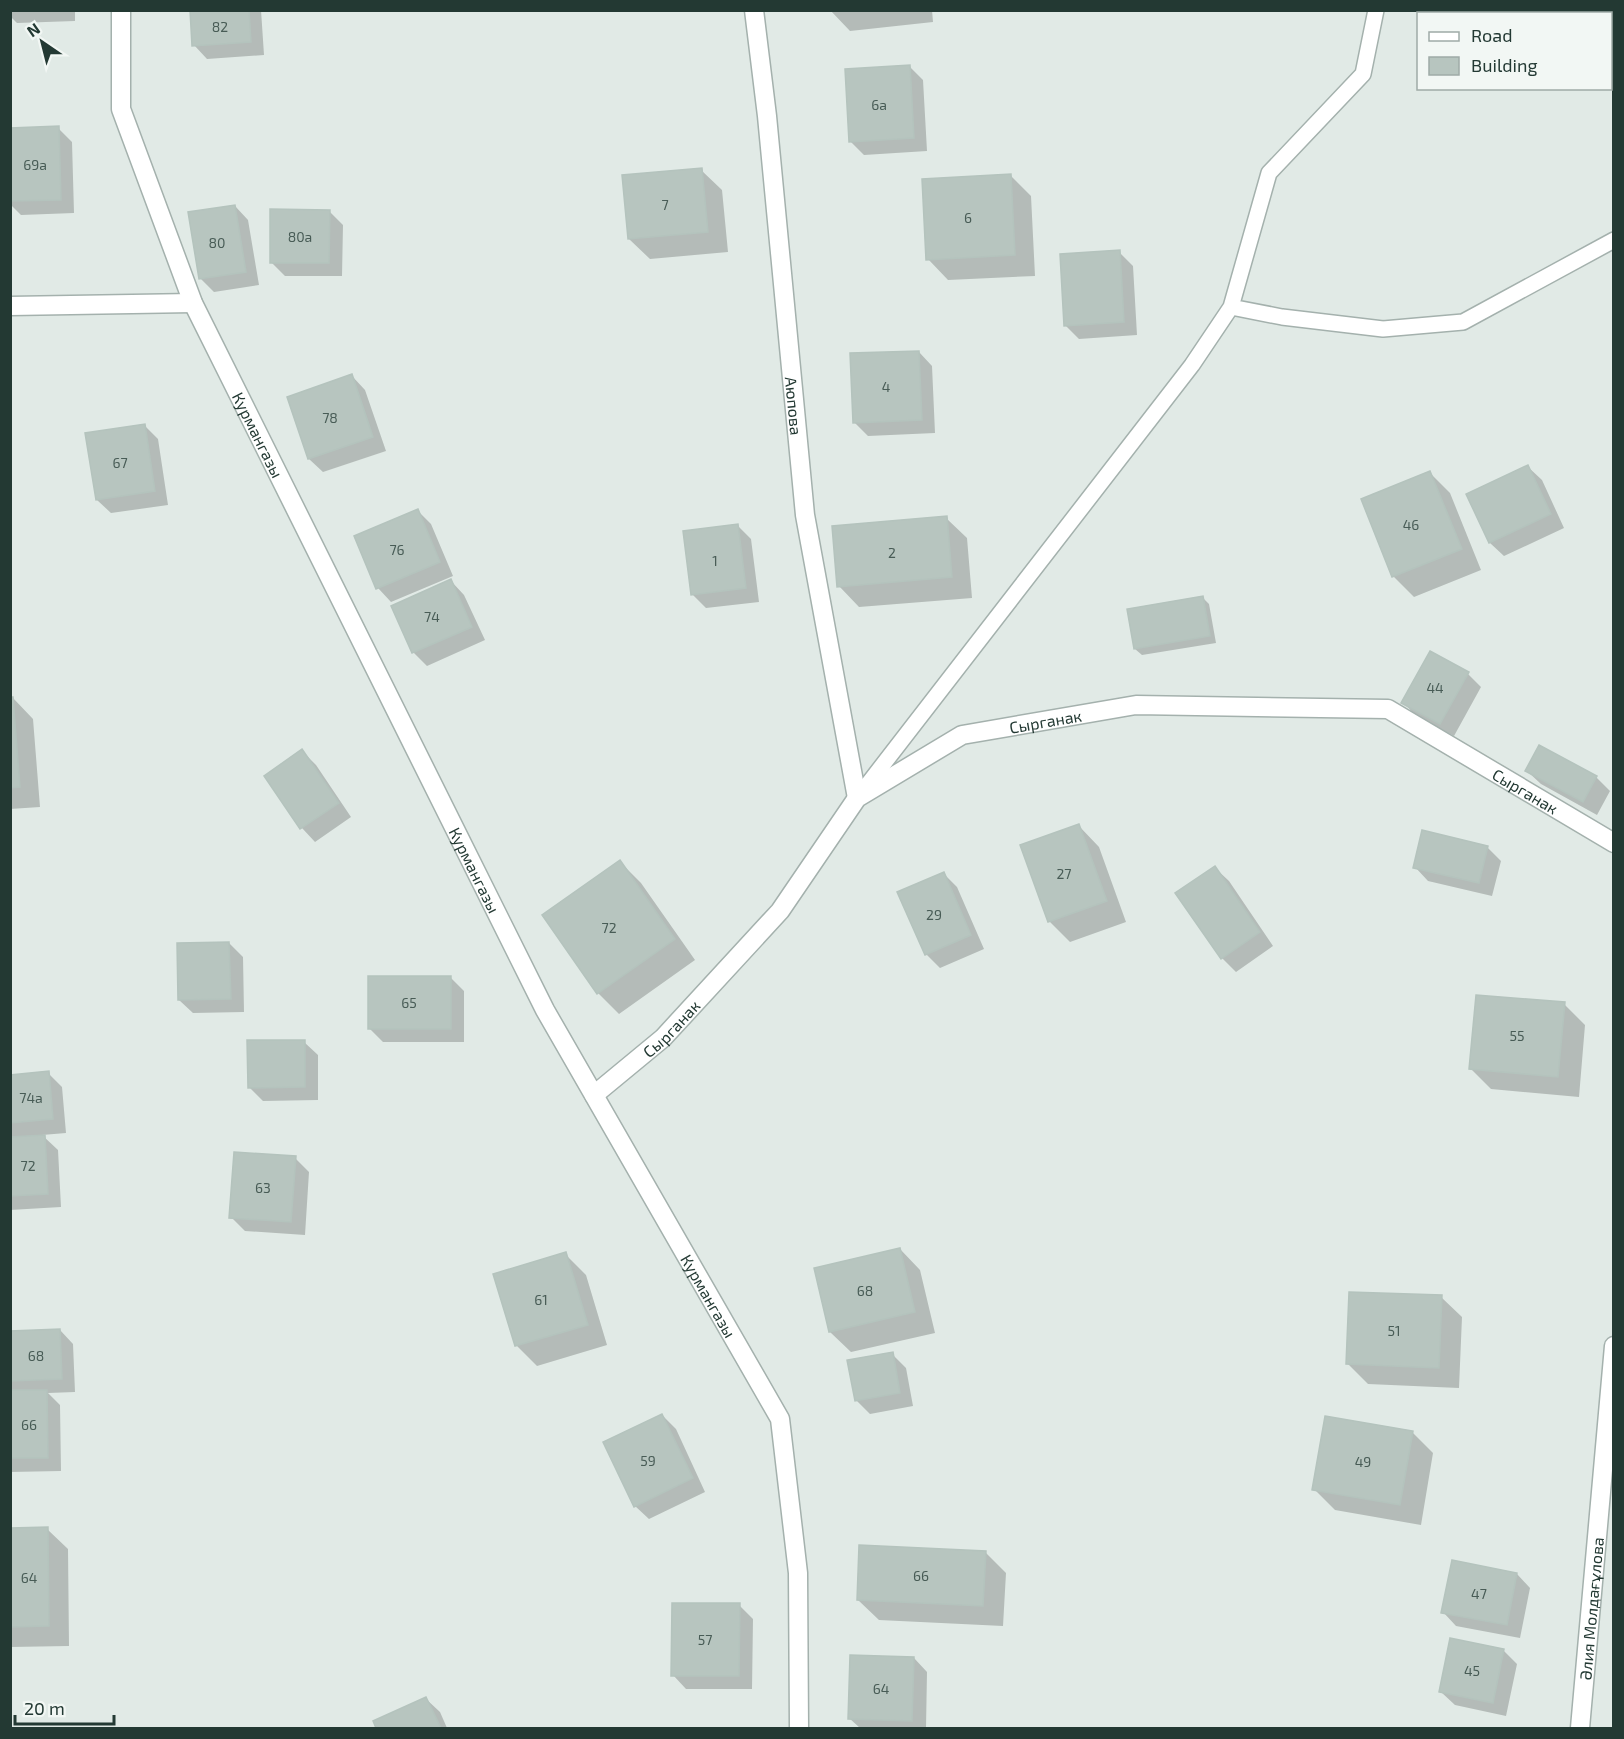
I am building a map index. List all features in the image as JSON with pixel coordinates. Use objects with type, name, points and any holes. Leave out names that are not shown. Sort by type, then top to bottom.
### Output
[{"type":"street","name":"Курмангазы","points":[[122,10],[121,109],[193,303],[540,999],[780,1419],[798,1574],[798,1728]]},
{"type":"street","name":"Аюпова","points":[[754,10],[768,128],[805,515],[857,798]]},
{"type":"street","points":[[10,306],[193,303]]},
{"type":"street","name":"Сырганак","points":[[594,1095],[663,1038],[780,911],[857,798],[962,735],[1136,705],[1388,709],[1614,843]]},
{"type":"street","name":"Әлия Молдағұлова","points":[[1580,1728],[1614,1346]]},
{"type":"lane","points":[[857,798],[1192,365],[1231,307],[1269,172],[1364,74],[1376,10]]},
{"type":"lane","points":[[1231,307],[1282,317],[1383,329],[1463,322],[1614,240]]},
{"type":"building","points":[[190,10],[249,10],[251,42],[192,46]]},
{"type":"building","points":[[910,65],[914,138],[849,142],[845,69]]},
{"type":"building","points":[[59,126],[61,200],[10,201],[10,128]]},
{"type":"building","points":[[702,168],[708,232],[628,239],[622,175]]},
{"type":"building","points":[[1011,174],[1015,255],[926,260],[922,179]]},
{"type":"building","points":[[235,205],[246,272],[199,279],[188,212]]},
{"type":"building","points":[[270,209],[330,210],[329,263],[270,263]]},
{"type":"building","points":[[1120,250],[1124,322],[1064,326],[1060,254]]},
{"type":"building","points":[[919,351],[922,420],[853,423],[850,353]]},
{"type":"building","points":[[352,374],[373,437],[308,459],[287,397]]},
{"type":"building","points":[[145,424],[155,491],[96,500],[85,433]]},
{"type":"building","points":[[1528,465],[1551,514],[1489,543],[1466,494]]},
{"type":"building","points":[[1430,471],[1462,549],[1392,577],[1361,499]]},
{"type":"building","points":[[418,509],[440,562],[376,589],[354,536]]},
{"type":"building","points":[[947,516],[952,577],[837,587],[832,526]]},
{"type":"building","points":[[738,524],[746,588],[691,595],[683,531]]},
{"type":"building","points":[[451,579],[472,627],[412,653],[391,606]]},
{"type":"building","points":[[1203,596],[1210,636],[1134,649],[1127,609]]},
{"type":"building","points":[[1430,651],[1469,672],[1440,724],[1401,703]]},
{"type":"building","points":[[10,697],[13,697],[20,787],[10,788]]},
{"type":"building","points":[[1539,745],[1597,776],[1583,802],[1525,771]]},
{"type":"building","points":[[302,749],[339,803],[300,829],[264,776]]},
{"type":"building","points":[[1079,824],[1107,901],[1048,922],[1020,845]]},
{"type":"building","points":[[1422,830],[1488,846],[1479,883],[1413,868]]},
{"type":"building","points":[[620,860],[675,939],[597,994],[542,915]]},
{"type":"building","points":[[1215,866],[1260,932],[1221,959],[1175,893]]},
{"type":"building","points":[[944,872],[971,935],[925,955],[897,892]]},
{"type":"building","points":[[229,942],[231,999],[178,1000],[177,943]]},
{"type":"building","points":[[368,976],[451,976],[451,1029],[368,1029]]},
{"type":"building","points":[[1476,995],[1565,1002],[1558,1077],[1469,1069]]},
{"type":"building","points":[[247,1040],[305,1040],[305,1087],[248,1088]]},
{"type":"building","points":[[49,1071],[53,1119],[10,1123],[10,1075]]},
{"type":"building","points":[[45,1135],[48,1194],[10,1196],[10,1137]]},
{"type":"building","points":[[234,1152],[296,1156],[291,1222],[229,1218]]},
{"type":"building","points":[[900,1248],[915,1312],[829,1332],[814,1268]]},
{"type":"building","points":[[566,1252],[588,1325],[515,1346],[493,1274]]},
{"type":"building","points":[[1349,1292],[1442,1295],[1439,1368],[1346,1364]]},
{"type":"building","points":[[60,1329],[62,1379],[10,1381],[10,1331]]},
{"type":"building","points":[[893,1352],[900,1393],[855,1401],[847,1360]]},
{"type":"building","points":[[10,1390],[47,1390],[48,1458],[10,1458]]},
{"type":"building","points":[[662,1414],[693,1478],[634,1507],[603,1442]]},
{"type":"building","points":[[1325,1416],[1413,1431],[1400,1505],[1312,1490]]},
{"type":"building","points":[[48,1527],[49,1626],[10,1627],[10,1528]]},
{"type":"building","points":[[859,1545],[986,1551],[983,1606],[857,1600]]},
{"type":"building","points":[[1452,1560],[1517,1573],[1507,1625],[1441,1613]]},
{"type":"building","points":[[672,1603],[740,1603],[739,1676],[671,1676]]},
{"type":"building","points":[[1450,1638],[1504,1649],[1493,1703],[1439,1692]]},
{"type":"building","points":[[850,1655],[914,1657],[912,1721],[848,1719]]},
{"type":"building","points":[[426,1697],[441,1728],[376,1728],[373,1721]]}]
